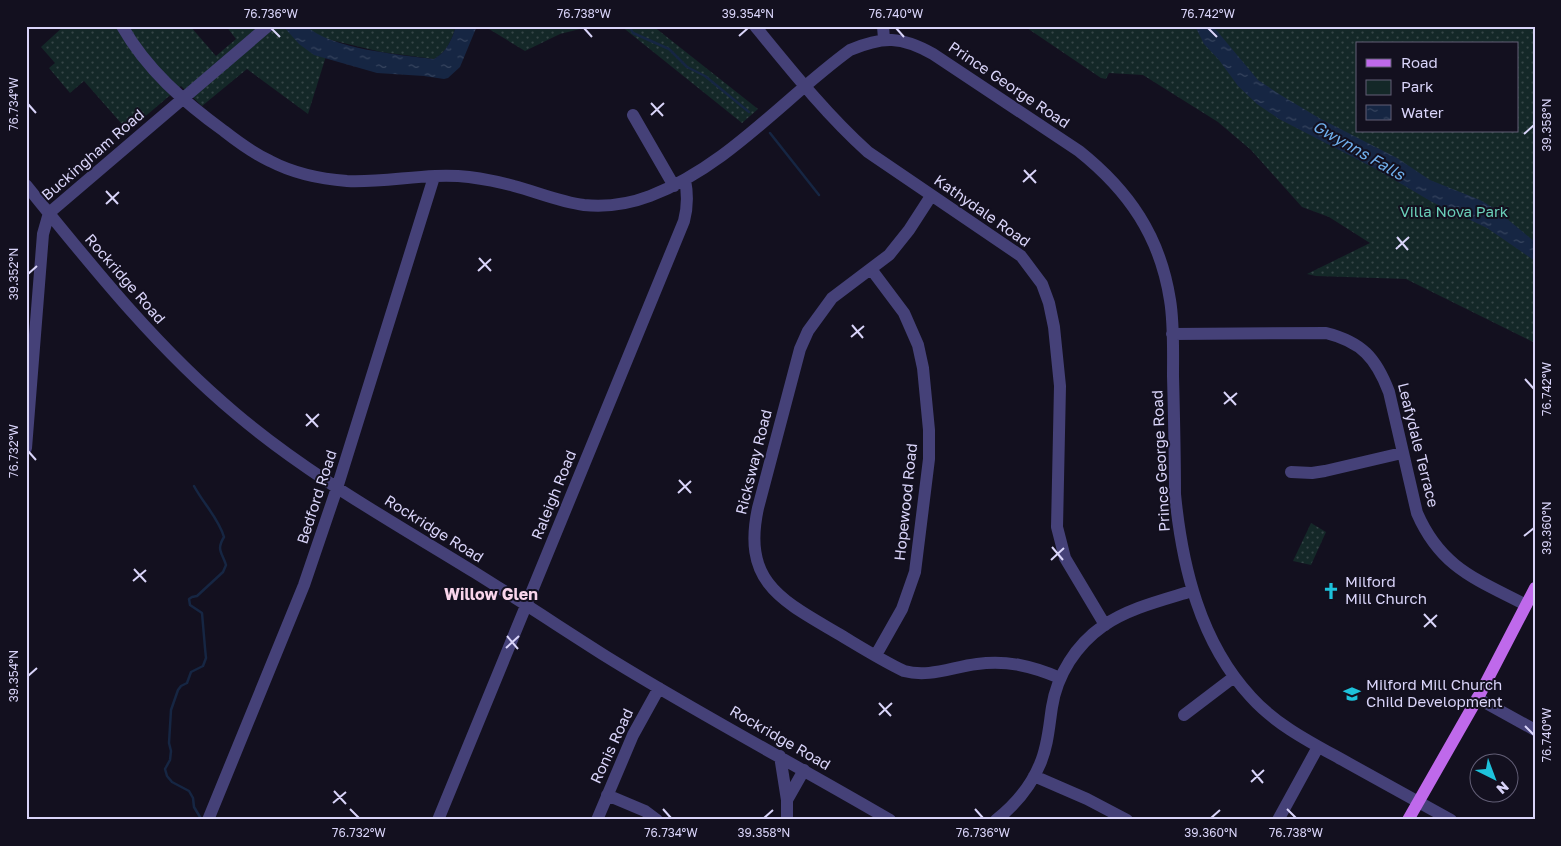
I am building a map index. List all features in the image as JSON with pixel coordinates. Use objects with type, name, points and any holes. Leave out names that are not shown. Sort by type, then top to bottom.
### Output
[{"type":"main road","points":[[1408,820],[1477,698],[1532,595]]},
{"type":"street","name":"Prince George Road","points":[[122,26],[146,63],[183,99],[245,147],[270,161],[297,172],[347,181],[466,176],[493,181],[583,205],[626,203],[680,183],[725,152],[850,50],[883,33],[919,46],[933,54],[1079,151],[1100,168],[1134,206],[1148,230],[1159,256],[1170,302],[1175,494],[1178,523],[1192,591],[1213,641],[1234,677],[1251,698],[1290,730],[1451,820]]},
{"type":"street","name":"Buckingham Road","points":[[26,448],[43,234],[49,213],[268,26]]},
{"type":"street","name":"Kathydale Road","points":[[755,26],[847,133],[868,152],[1021,256],[1042,284],[1049,303],[1054,327],[1060,386],[1057,527],[1065,558],[1105,624]]},
{"type":"street","points":[[633,115],[680,183]]},
{"type":"street","name":"Bedford Road","points":[[208,820],[304,585],[337,488],[434,176]]},
{"type":"street","name":"Raleigh Road","points":[[438,820],[684,221],[688,207],[688,195],[680,183]]},
{"type":"street","name":"Rockridge Road","points":[[26,185],[88,262],[160,344],[203,386],[268,440],[337,488],[527,605],[607,657],[890,820]]},
{"type":"street","name":"Ricksway Road","points":[[931,196],[900,242],[888,255],[832,298],[808,330],[800,348],[758,508],[754,546],[756,557],[765,580],[784,601],[894,666],[915,674],[925,674],[976,664],[1009,662],[1026,665],[1060,678]]},
{"type":"street","name":"Hopewood Road","points":[[871,269],[904,313],[918,345],[923,368],[929,439],[929,459],[914,572],[902,609],[876,655]]},
{"type":"street","name":"Leafydale Terrace","points":[[1172,334],[1326,333],[1342,337],[1364,350],[1382,373],[1389,392],[1417,513],[1424,528],[1454,566],[1471,577],[1532,595]]},
{"type":"street","points":[[1291,472],[1312,473],[1325,471],[1402,453]]},
{"type":"street","points":[[996,820],[1024,792],[1041,763],[1046,747],[1054,694],[1060,678],[1074,654],[1092,634],[1105,624],[1143,607],[1192,591]]},
{"type":"street","points":[[1184,715],[1234,677]]},
{"type":"street","name":"Ronis Road","points":[[597,820],[633,735],[659,688]]},
{"type":"street","points":[[1477,698],[1535,730]]},
{"type":"street","points":[[1278,820],[1318,746]]},
{"type":"street","points":[[780,756],[787,800],[787,820]]},
{"type":"street","points":[[787,800],[804,770]]},
{"type":"street","points":[[1034,776],[1087,799],[1127,820]]},
{"type":"street","points":[[608,795],[645,811],[657,820]]},
{"type":"green space","points":[[64,26],[190,26],[216,56],[236,39],[226,26],[456,26],[446,49],[434,59],[381,52],[331,40],[308,114],[247,69],[202,106],[181,86],[128,131],[84,81],[70,93],[49,68],[55,63],[41,47]]},
{"type":"green space","points":[[484,26],[592,26],[560,34],[525,51]]},
{"type":"green space","points":[[621,26],[653,26],[758,109],[742,123]]},
{"type":"green space","name":"Villa Nova Park","points":[[1024,26],[1535,26],[1535,343],[1406,279],[1316,276],[1307,274],[1370,243],[1329,217],[1302,207],[1251,150],[1218,122],[1143,75],[1109,73],[1106,79],[1101,78]]},
{"type":"green space","points":[[1311,523],[1326,532],[1311,565],[1293,561]]},
{"type":"water","points":[[283,26],[306,26],[317,34],[332,40],[367,50],[434,59],[446,49],[456,26],[477,26],[460,67],[448,78],[444,79],[377,73],[314,55],[299,44]]},
{"type":"water","name":"Gwynns Falls","points":[[1195,26],[1211,26],[1258,80],[1279,94],[1319,118],[1397,158],[1430,180],[1480,200],[1495,209],[1535,242],[1535,261],[1487,228],[1432,202],[1376,169],[1279,119],[1257,104],[1238,86],[1219,60],[1204,44]]},
{"type":"waterway","points":[[629,26],[633,33],[669,49],[687,67],[705,76],[749,112]]},
{"type":"waterway","points":[[770,133],[819,195]]},
{"type":"waterway","points":[[194,486],[222,530],[224,537],[220,548],[226,565],[223,572],[197,596],[189,599],[190,605],[202,613],[206,658],[203,666],[191,672],[187,683],[178,690],[171,710],[169,743],[171,751],[170,760],[165,769],[167,776],[172,782],[189,791],[193,798],[194,807],[200,817]]},
{"type":"place","name":"Milford Mill Church","points":[[1331,591]]},
{"type":"place","name":"Milford Mill Church Child Development","points":[[1352,694]]},
{"type":"district","name":"Willow Glen","points":[[491,594]]}]
